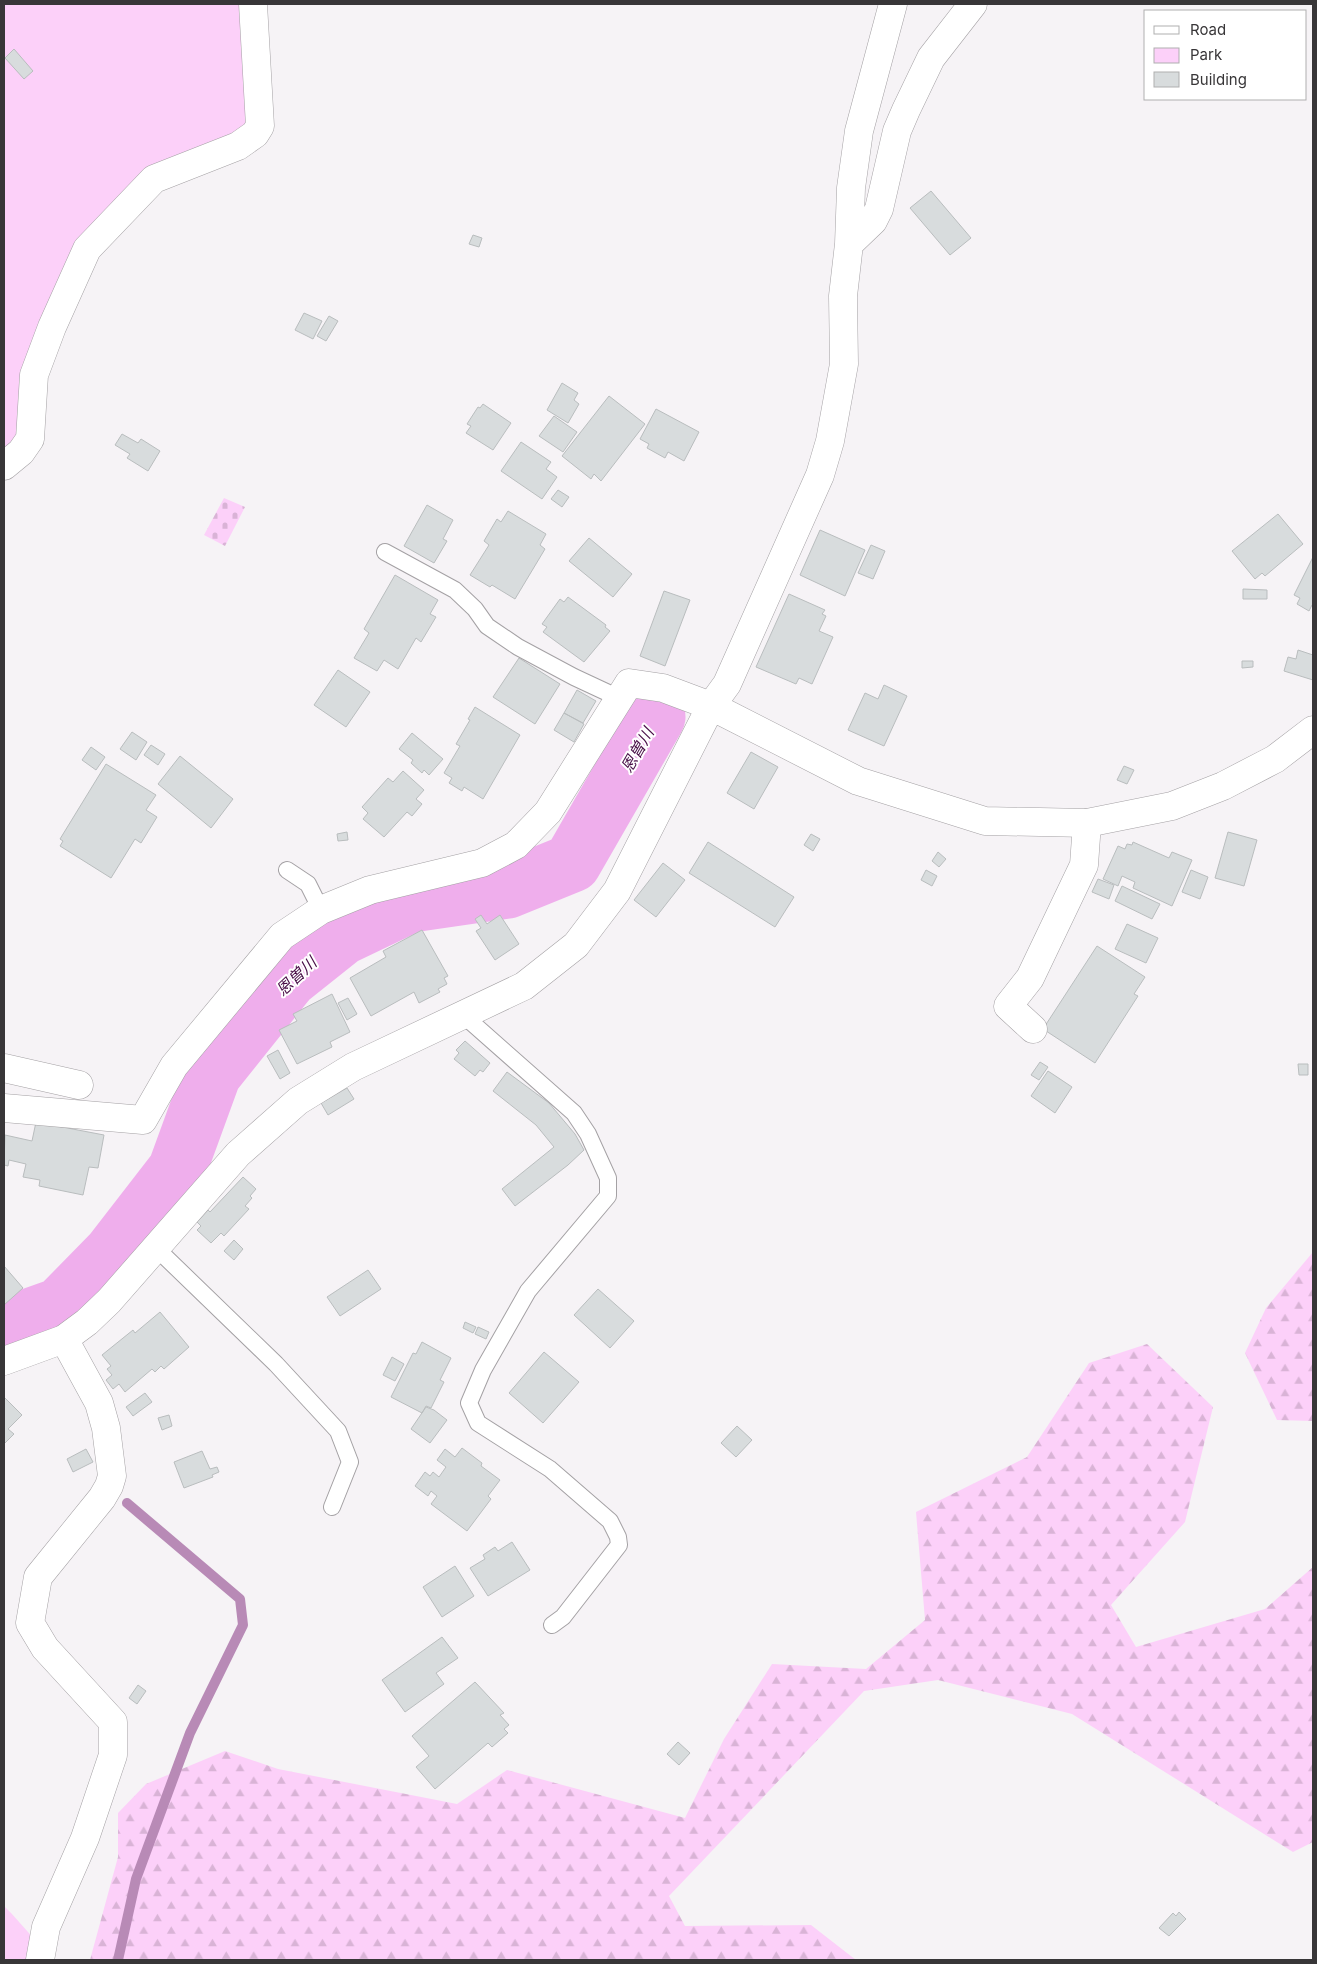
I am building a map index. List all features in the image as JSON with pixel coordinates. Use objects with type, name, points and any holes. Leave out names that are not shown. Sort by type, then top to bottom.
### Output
[{"type":"street","points":[[4,466],[21,452],[30,439],[34,375],[52,327],[87,249],[154,179],[238,146],[255,134],[260,126],[253,4]]},
{"type":"street","points":[[4,1361],[64,1339],[87,1322],[109,1301],[238,1154],[298,1101],[352,1067],[524,986],[576,945],[618,891],[711,706],[728,684],[820,475],[830,441],[844,364],[843,296],[849,244],[851,188],[859,132],[893,4]]},
{"type":"street","points":[[849,244],[873,221],[878,209],[897,131],[931,58],[973,4]]},
{"type":"street","points":[[4,1108],[143,1120],[174,1066],[282,936],[321,910],[370,890],[482,863],[516,845],[548,812],[629,683],[663,688],[711,706],[858,780],[985,821],[1087,823],[1172,806],[1223,786],[1275,759],[1313,730]]},
{"type":"street","points":[[1033,1029],[1008,1006],[1030,978],[1084,865],[1087,823]]},
{"type":"street","points":[[4,1068],[79,1085]]},
{"type":"street","points":[[40,1960],[46,1927],[85,1838],[113,1754],[113,1722],[45,1648],[30,1623],[38,1577],[102,1498],[112,1476],[106,1428],[99,1403],[64,1339]]},
{"type":"lane","points":[[385,552],[456,590],[475,609],[486,626],[518,647],[574,677],[619,698]]},
{"type":"lane","points":[[287,870],[308,884],[321,910]]},
{"type":"lane","points":[[462,1014],[574,1112],[588,1134],[608,1178],[608,1196],[528,1291],[483,1370],[469,1403],[478,1424],[550,1469],[610,1521],[618,1537],[619,1545],[563,1616],[552,1625]]},
{"type":"lane","points":[[155,1247],[276,1364],[338,1431],[350,1462],[332,1507]]},
{"type":"green space","points":[[4,4],[245,4],[252,125],[81,238],[15,445],[4,453]]},
{"type":"green space","points":[[224,498],[245,507],[225,546],[204,535]]},
{"type":"green space","points":[[1313,1252],[1313,1421],[1277,1420],[1245,1353],[1266,1308]]},
{"type":"green space","points":[[1147,1344],[1213,1407],[1185,1522],[1111,1605],[1136,1647],[1265,1609],[1313,1567],[1313,1842],[1293,1852],[1072,1714],[938,1680],[864,1691],[669,1896],[685,1926],[811,1925],[856,1960],[90,1960],[118,1857],[118,1813],[146,1784],[225,1751],[278,1769],[457,1804],[507,1770],[685,1818],[724,1739],[772,1664],[866,1669],[925,1620],[916,1512],[1027,1457],[1089,1363]]},
{"type":"green space","points":[[4,1906],[11,1913],[53,1960],[4,1960]]},
{"type":"building","points":[[14,49],[33,71],[24,79],[5,58]]},
{"type":"building","points":[[931,191],[971,238],[950,255],[910,208]]},
{"type":"building","points":[[473,235],[482,238],[479,247],[469,244]]},
{"type":"building","points":[[304,313],[322,321],[313,339],[295,330]]},
{"type":"building","points":[[329,316],[338,321],[326,341],[317,336]]},
{"type":"building","points":[[562,383],[578,393],[574,400],[579,404],[568,423],[547,410]]},
{"type":"building","points":[[609,396],[645,424],[601,481],[594,474],[591,479],[562,456]]},
{"type":"building","points":[[483,404],[511,423],[493,450],[466,433],[471,426],[467,424],[478,407],[480,408]]},
{"type":"building","points":[[656,409],[699,432],[684,461],[668,452],[665,458],[647,448],[649,444],[640,439]]},
{"type":"building","points":[[554,416],[577,432],[563,452],[539,436]]},
{"type":"building","points":[[122,434],[138,443],[141,439],[160,451],[148,471],[127,458],[130,454],[115,445]]},
{"type":"building","points":[[521,442],[551,462],[546,469],[557,477],[542,499],[501,471]]},
{"type":"building","points":[[558,490],[569,497],[562,507],[551,499]]},
{"type":"building","points":[[427,505],[453,520],[443,539],[447,541],[434,563],[404,546]]},
{"type":"building","points":[[508,511],[546,534],[540,545],[545,549],[515,599],[492,585],[490,587],[470,575],[489,545],[484,541],[497,519],[501,522]]},
{"type":"building","points":[[1278,514],[1303,544],[1265,576],[1262,573],[1255,579],[1232,551]]},
{"type":"building","points":[[820,530],[865,550],[845,596],[800,575]]},
{"type":"building","points":[[589,538],[632,574],[613,597],[569,561]]},
{"type":"building","points":[[871,545],[885,551],[873,579],[858,573]]},
{"type":"building","points":[[1313,557],[1313,606],[1309,611],[1297,604],[1300,598],[1294,595]]},
{"type":"building","points":[[395,575],[438,600],[430,614],[436,617],[421,642],[416,638],[398,669],[384,660],[377,671],[354,658],[369,633],[364,629]]},
{"type":"building","points":[[1243,589],[1267,590],[1267,599],[1243,599]]},
{"type":"building","points":[[664,591],[690,600],[665,666],[640,656]]},
{"type":"building","points":[[789,594],[825,610],[822,614],[826,616],[819,631],[833,637],[812,684],[799,678],[796,684],[756,667]]},
{"type":"building","points":[[568,597],[606,625],[605,627],[610,631],[584,662],[543,632],[547,627],[542,624],[560,599],[564,602]]},
{"type":"building","points":[[1298,650],[1313,655],[1313,680],[1284,671],[1288,657],[1296,659]]},
{"type":"building","points":[[519,658],[560,684],[535,724],[493,697]]},
{"type":"building","points":[[1242,661],[1253,661],[1253,667],[1242,668]]},
{"type":"building","points":[[338,670],[370,692],[346,727],[314,705]]},
{"type":"building","points":[[884,685],[907,696],[884,746],[848,730],[865,693],[878,699]]},
{"type":"building","points":[[577,690],[596,701],[583,723],[564,713]]},
{"type":"building","points":[[475,707],[520,735],[483,799],[464,787],[462,791],[449,783],[452,778],[444,773],[460,746],[456,744]]},
{"type":"building","points":[[564,713],[584,724],[574,742],[554,730]]},
{"type":"building","points":[[132,732],[147,742],[136,760],[120,749]]},
{"type":"building","points":[[412,733],[443,759],[429,775],[424,770],[422,773],[411,763],[413,760],[399,749]]},
{"type":"building","points":[[151,745],[165,754],[158,765],[144,755]]},
{"type":"building","points":[[91,747],[105,757],[96,770],[82,760]]},
{"type":"building","points":[[751,752],[778,767],[754,809],[727,793]]},
{"type":"building","points":[[180,756],[233,799],[211,828],[158,784]]},
{"type":"building","points":[[106,764],[156,795],[146,810],[157,817],[141,843],[135,839],[111,878],[60,846],[63,841],[60,839]]},
{"type":"building","points":[[1124,766],[1134,770],[1127,784],[1117,780]]},
{"type":"building","points":[[403,771],[424,790],[416,799],[422,804],[412,816],[407,812],[384,837],[363,819],[368,813],[362,807],[388,778],[393,782]]},
{"type":"building","points":[[347,832],[348,840],[338,841],[337,834]]},
{"type":"building","points":[[1228,832],[1257,840],[1244,886],[1215,878]]},
{"type":"building","points":[[811,834],[820,839],[813,851],[804,845]]},
{"type":"building","points":[[708,842],[794,897],[775,927],[689,873]]},
{"type":"building","points":[[1133,842],[1169,858],[1172,852],[1192,860],[1172,906],[1133,888],[1135,882],[1122,876],[1118,886],[1103,879],[1118,846],[1125,849],[1127,844],[1132,845]]},
{"type":"building","points":[[938,852],[946,859],[939,867],[932,861]]},
{"type":"building","points":[[663,863],[685,880],[656,917],[634,900]]},
{"type":"building","points":[[926,870],[937,876],[932,886],[921,880]]},
{"type":"building","points":[[1191,870],[1208,877],[1200,899],[1182,892]]},
{"type":"building","points":[[1098,879],[1114,885],[1109,899],[1092,892]]},
{"type":"building","points":[[1122,886],[1160,904],[1152,919],[1115,901]]},
{"type":"building","points":[[481,915],[487,924],[500,915],[519,944],[495,960],[476,931],[481,928],[475,919]]},
{"type":"building","points":[[1127,924],[1158,938],[1146,963],[1115,949]]},
{"type":"building","points":[[422,930],[448,976],[444,978],[447,984],[438,989],[440,992],[419,1003],[414,992],[371,1016],[350,978],[386,957],[383,951]]},
{"type":"building","points":[[1097,946],[1145,977],[1134,994],[1138,996],[1095,1063],[1043,1029]]},
{"type":"building","points":[[332,994],[350,1032],[330,1042],[332,1047],[297,1064],[279,1030],[297,1021],[293,1014]]},
{"type":"building","points":[[348,998],[357,1014],[347,1020],[338,1003]]},
{"type":"building","points":[[465,1041],[490,1063],[483,1072],[480,1070],[475,1076],[454,1059],[459,1053],[456,1050]]},
{"type":"building","points":[[278,1050],[290,1073],[280,1079],[267,1056]]},
{"type":"building","points":[[1040,1062],[1048,1067],[1039,1080],[1031,1075]]},
{"type":"building","points":[[1298,1064],[1308,1064],[1308,1075],[1299,1075]]},
{"type":"building","points":[[1048,1071],[1072,1087],[1055,1113],[1031,1096]]},
{"type":"building","points":[[507,1072],[549,1103],[575,1134],[584,1150],[568,1165],[515,1206],[502,1189],[554,1147],[536,1125],[493,1091]]},
{"type":"building","points":[[347,1088],[354,1099],[328,1115],[321,1103]]},
{"type":"building","points":[[36,1122],[104,1135],[98,1168],[89,1167],[83,1195],[39,1186],[40,1180],[23,1177],[26,1164],[9,1160],[8,1166],[4,1165],[5,1135],[32,1141]]},
{"type":"building","points":[[243,1177],[256,1189],[250,1196],[252,1198],[245,1206],[249,1209],[224,1236],[221,1233],[211,1243],[197,1230],[201,1226],[197,1222],[208,1210],[210,1212]]},
{"type":"building","points":[[234,1240],[243,1249],[234,1260],[224,1251]]},
{"type":"building","points":[[4,1266],[23,1288],[4,1305]]},
{"type":"building","points":[[368,1270],[381,1289],[340,1316],[327,1297]]},
{"type":"building","points":[[598,1289],[634,1321],[610,1348],[574,1315]]},
{"type":"building","points":[[160,1312],[189,1347],[164,1369],[161,1366],[155,1372],[152,1369],[125,1392],[119,1384],[113,1389],[106,1380],[112,1375],[107,1369],[111,1366],[102,1355],[133,1330],[135,1333]]},
{"type":"building","points":[[465,1322],[476,1327],[473,1333],[463,1328]]},
{"type":"building","points":[[478,1327],[489,1332],[486,1339],[475,1334]]},
{"type":"building","points":[[422,1342],[451,1358],[440,1380],[444,1382],[431,1408],[426,1406],[422,1413],[391,1397],[413,1353],[416,1354]]},
{"type":"building","points":[[544,1352],[579,1382],[543,1423],[509,1393]]},
{"type":"building","points":[[392,1357],[404,1364],[395,1381],[383,1375]]},
{"type":"building","points":[[145,1393],[152,1402],[133,1416],[126,1407]]},
{"type":"building","points":[[4,1397],[22,1415],[8,1429],[14,1434],[4,1444]]},
{"type":"building","points":[[426,1407],[434,1410],[447,1420],[430,1443],[411,1429]]},
{"type":"building","points":[[169,1415],[172,1426],[162,1430],[158,1418]]},
{"type":"building","points":[[737,1426],[752,1440],[736,1457],[721,1443]]},
{"type":"building","points":[[462,1448],[482,1463],[481,1466],[500,1480],[488,1496],[491,1499],[467,1531],[431,1504],[437,1496],[431,1491],[428,1496],[415,1486],[425,1472],[430,1476],[433,1472],[439,1477],[446,1467],[437,1460],[445,1449],[455,1457]]},
{"type":"building","points":[[86,1449],[93,1462],[73,1472],[67,1459]]},
{"type":"building","points":[[202,1451],[210,1469],[217,1467],[219,1472],[212,1475],[213,1477],[184,1488],[174,1462]]},
{"type":"building","points":[[512,1542],[530,1570],[488,1596],[470,1568],[485,1559],[483,1555],[495,1547],[498,1551]]},
{"type":"building","points":[[455,1566],[474,1596],[442,1617],[423,1587]]},
{"type":"building","points":[[442,1637],[458,1658],[436,1673],[444,1684],[405,1712],[382,1680]]},
{"type":"building","points":[[475,1682],[504,1713],[500,1715],[509,1725],[504,1729],[508,1733],[492,1747],[488,1743],[435,1789],[416,1767],[429,1756],[412,1736]]},
{"type":"building","points":[[138,1685],[146,1691],[137,1704],[129,1698]]},
{"type":"building","points":[[678,1742],[690,1753],[679,1765],[667,1754]]},
{"type":"building","points":[[1179,1912],[1186,1919],[1169,1936],[1159,1928],[1173,1913],[1176,1916]]},
{"type":"waterway","name":"恩曽川","points":[[4,1327],[60,1307],[112,1254],[177,1170],[212,1074],[288,979],[342,936],[411,903],[508,889],[572,863],[656,717]]},
{"type":"waterway","points":[[118,1960],[136,1879],[190,1733],[243,1625],[240,1599],[127,1503]]}]
